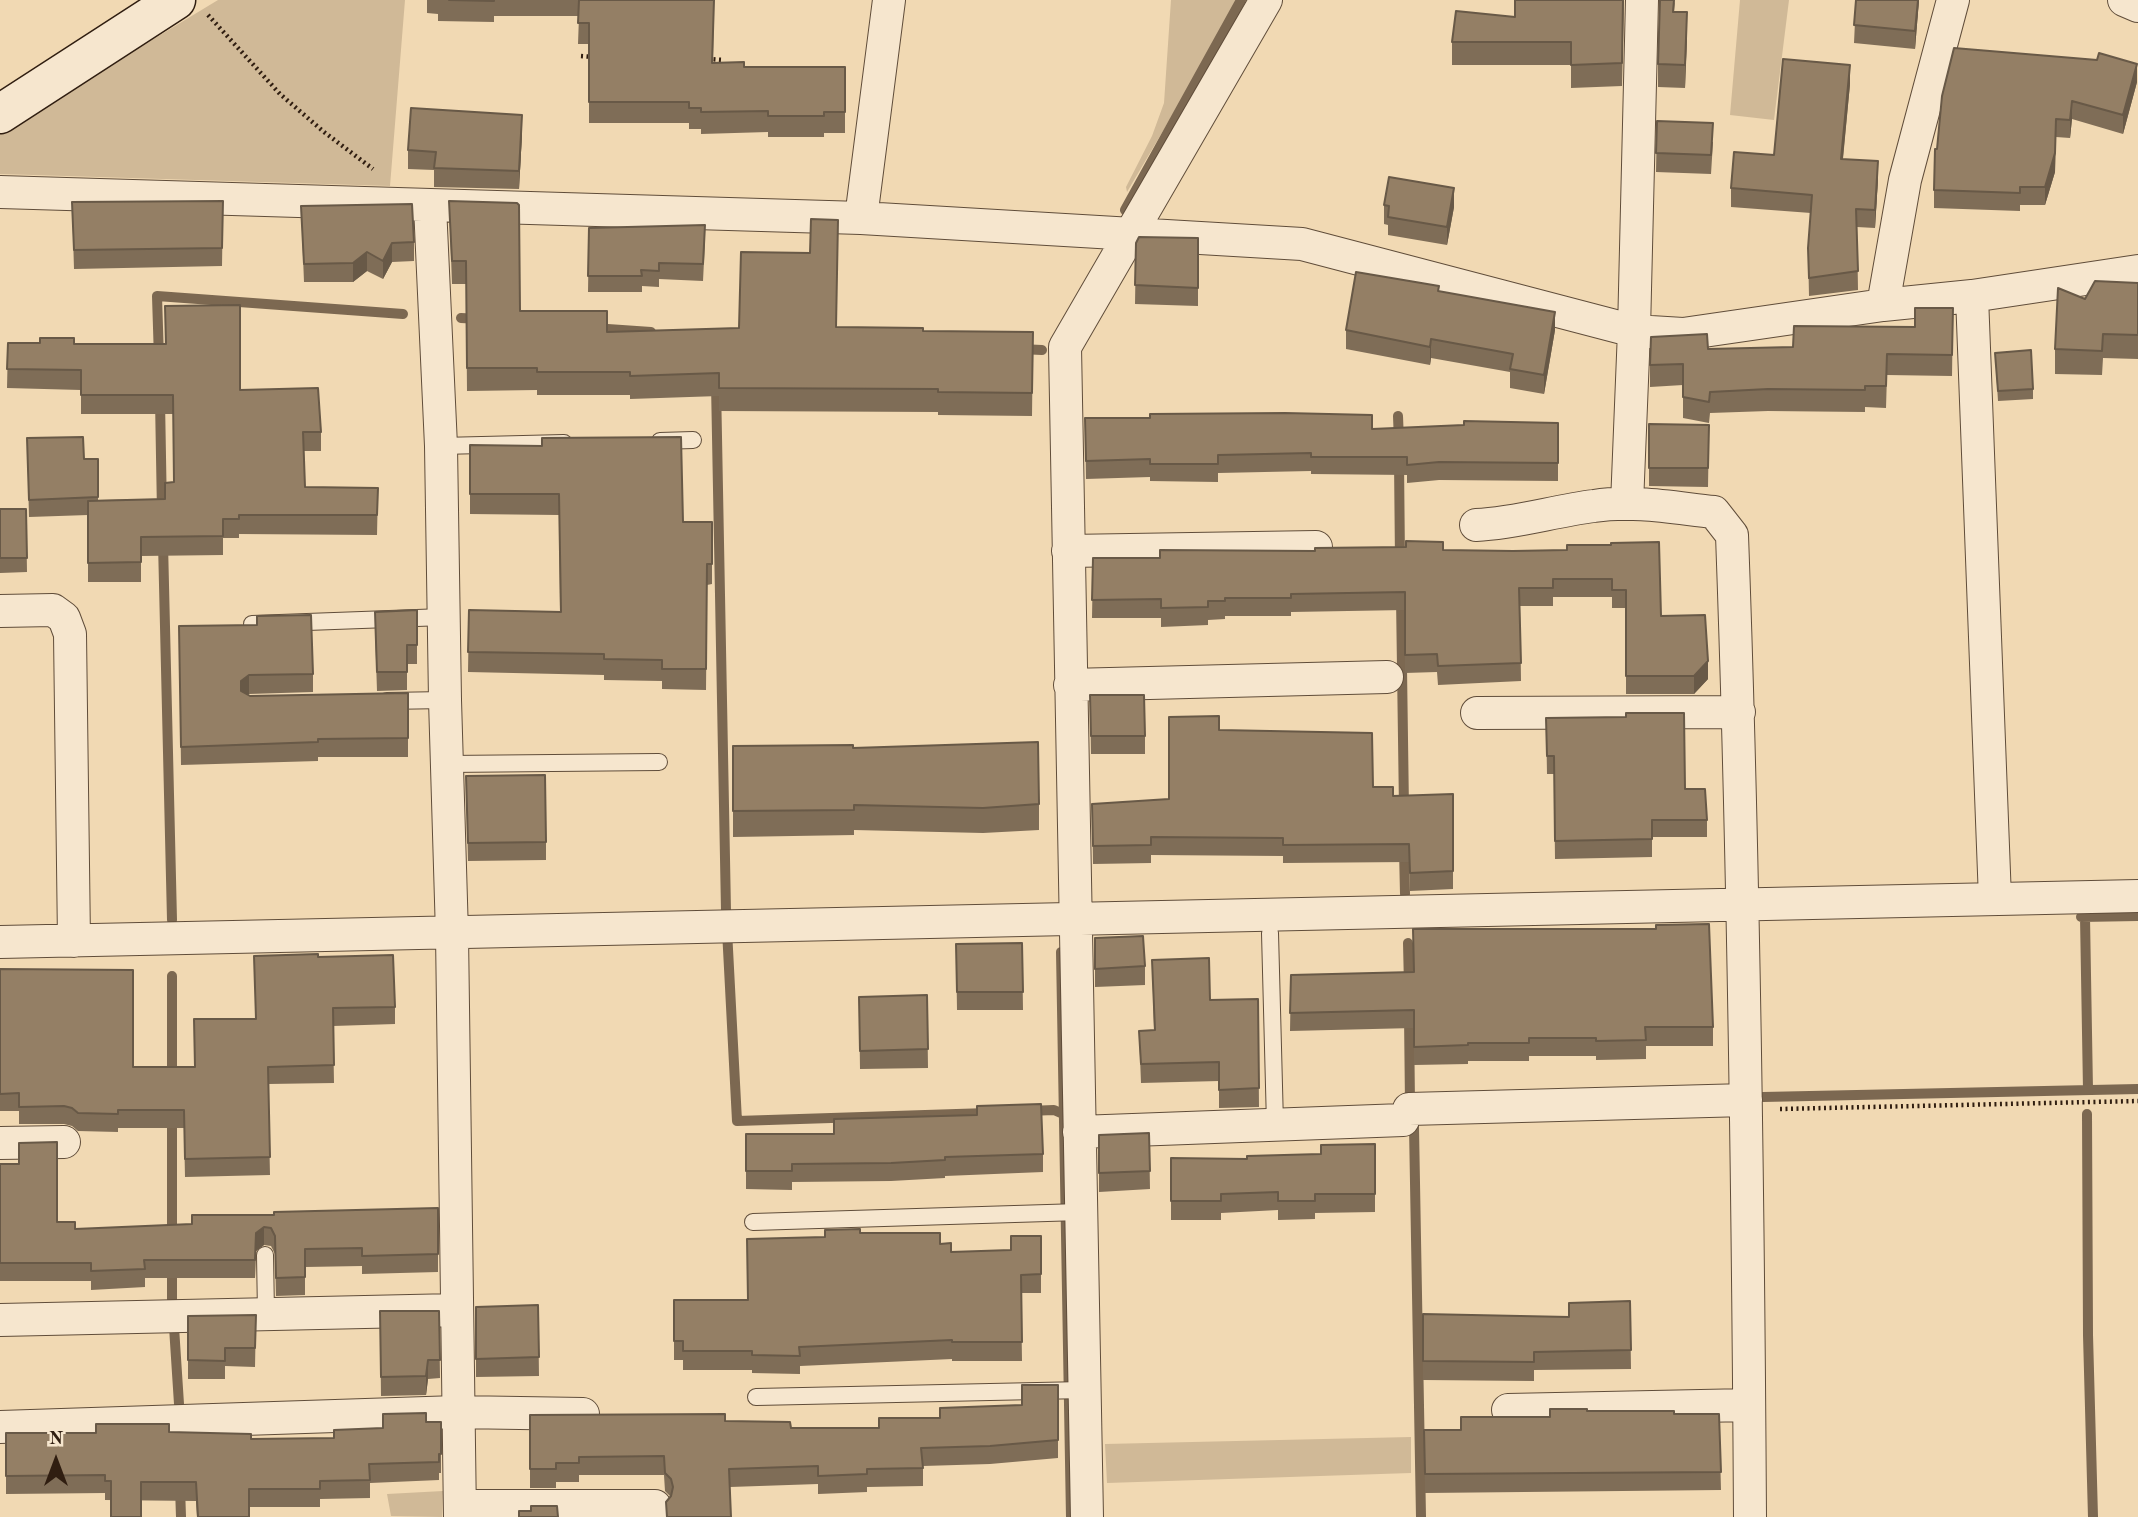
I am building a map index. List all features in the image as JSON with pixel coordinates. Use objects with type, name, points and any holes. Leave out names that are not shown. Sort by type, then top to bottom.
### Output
[{"type":"main road","points":[[0,114],[192,7]]},
{"type":"street","points":[[861,218],[873,64],[889,0]]},
{"type":"street","points":[[1087,1517],[1068,551],[1057,454],[1065,347],[1266,0]]},
{"type":"street","points":[[1627,504],[1642,0]]},
{"type":"street","points":[[1883,304],[1905,180],[1953,0]]},
{"type":"street","points":[[2124,0],[2138,6]]},
{"type":"street","points":[[0,192],[430,206],[556,200],[1302,244],[1634,331],[1683,334],[1883,304],[1972,296],[2138,271]]},
{"type":"street","points":[[430,206],[441,446],[444,700],[452,934],[460,1512],[655,1506]]},
{"type":"street","points":[[1972,296],[1994,899]]},
{"type":"street","points":[[1476,525],[1508,524],[1595,505],[1627,504],[1714,512],[1732,535],[1739,712],[1747,1105],[1750,1517]]},
{"type":"street","points":[[1068,551],[1316,547]]},
{"type":"street","points":[[0,611],[53,610],[64,618],[70,634],[74,940]]},
{"type":"street","points":[[1070,685],[1387,677]]},
{"type":"street","points":[[1477,713],[1739,712]]},
{"type":"street","points":[[0,942],[2138,897]]},
{"type":"street","points":[[1079,1132],[1275,1124],[1406,1114],[1747,1105]]},
{"type":"street","points":[[0,1143],[64,1142]]},
{"type":"street","points":[[0,1320],[456,1310]]},
{"type":"street","points":[[1508,1410],[1749,1405]]},
{"type":"street","points":[[0,1427],[457,1412],[583,1414]]},
{"type":"lane","points":[[640,441],[693,440]]},
{"type":"lane","points":[[441,446],[587,443]]},
{"type":"lane","points":[[252,624],[444,617]]},
{"type":"lane","points":[[375,701],[444,700]]},
{"type":"lane","points":[[447,764],[659,762]]},
{"type":"lane","points":[[1270,933],[1275,1124]]},
{"type":"lane","points":[[752,1222],[1080,1212]]},
{"type":"lane","points":[[265,1255],[266,1313]]},
{"type":"lane","points":[[756,1397],[1084,1390]]},
{"type":"path","points":[[192,7],[280,94],[324,132],[380,174]]},
{"type":"path","points":[[581,56],[607,57]]},
{"type":"path","points":[[697,59],[723,60]]},
{"type":"path","points":[[1747,1105],[2138,1101]]},
{"type":"shaded area","points":[[218,0],[405,0],[390,186],[0,174],[0,132]]},
{"type":"shaded area","points":[[1171,0],[1240,0],[1127,192],[1126,187],[1152,136],[1164,103]]},
{"type":"shaded area","points":[[1740,0],[1789,0],[1774,120],[1730,115]]},
{"type":"shaded area","points":[[1411,1437],[1411,1473],[1107,1483],[1105,1444]]},
{"type":"shaded area","points":[[443,1491],[442,1517],[391,1516],[387,1494]]},
{"type":"building","points":[[579,0],[714,0],[712,63],[744,62],[744,67],[845,67],[845,112],[824,112],[824,116],[768,116],[768,111],[701,112],[701,108],[689,108],[689,102],[589,102],[589,23],[578,23]]},
{"type":"building","points":[[1515,0],[1623,0],[1622,63],[1571,65],[1571,42],[1452,42],[1456,11],[1515,17]]},
{"type":"building","points":[[1660,0],[1674,0],[1673,12],[1687,12],[1685,65],[1658,64]]},
{"type":"building","points":[[1856,0],[1918,0],[1915,31],[1854,25]]},
{"type":"building","points":[[1954,48],[2097,60],[2099,53],[2137,64],[2123,115],[2072,101],[2070,120],[2056,119],[2055,153],[2045,187],[2020,187],[2020,193],[1934,190],[1935,149],[1942,96]]},
{"type":"building","points":[[1783,59],[1850,65],[1841,159],[1878,161],[1875,210],[1856,209],[1858,271],[1809,278],[1812,195],[1731,188],[1734,152],[1774,155]]},
{"type":"building","points":[[411,108],[522,115],[519,171],[434,168],[436,152],[408,150]]},
{"type":"building","points":[[1657,121],[1713,123],[1711,155],[1656,153]]},
{"type":"building","points":[[1389,177],[1454,188],[1447,227],[1388,217],[1389,206],[1384,205]]},
{"type":"building","points":[[223,201],[222,248],[74,250],[72,202]]},
{"type":"building","points":[[449,201],[517,203],[520,311],[607,311],[607,332],[739,328],[741,252],[810,253],[811,219],[838,220],[836,327],[1033,332],[1032,393],[938,392],[938,389],[719,388],[719,373],[630,376],[630,372],[537,372],[537,368],[467,368],[466,261],[452,261]]},
{"type":"building","points":[[412,204],[414,242],[392,243],[383,261],[367,252],[353,263],[304,264],[301,206]]},
{"type":"building","points":[[705,225],[703,264],[659,263],[659,271],[641,270],[642,276],[588,276],[589,228]]},
{"type":"building","points":[[1139,237],[1198,238],[1198,288],[1135,285],[1136,243]]},
{"type":"building","points":[[1356,272],[1439,286],[1438,291],[1555,312],[1544,375],[1510,369],[1513,354],[1431,339],[1430,347],[1346,330]]},
{"type":"building","points":[[2095,281],[2138,283],[2138,335],[2103,334],[2102,351],[2055,349],[2058,288],[2085,299]]},
{"type":"building","points":[[240,305],[240,390],[318,388],[321,432],[303,432],[305,487],[378,488],[377,515],[239,515],[239,519],[223,519],[223,536],[141,537],[141,562],[88,563],[88,501],[165,499],[165,483],[174,482],[173,395],[81,395],[81,370],[7,369],[8,343],[40,343],[40,338],[74,338],[74,344],[166,344],[165,306]]},
{"type":"building","points":[[1915,308],[1953,308],[1952,355],[1887,354],[1886,386],[1865,386],[1865,390],[1768,389],[1710,392],[1709,402],[1683,397],[1683,364],[1650,365],[1651,337],[1707,334],[1708,349],[1793,347],[1794,326],[1915,327]]},
{"type":"building","points":[[2031,350],[2033,389],[1998,391],[1995,353]]},
{"type":"building","points":[[1150,414],[1372,415],[1372,429],[1464,425],[1464,421],[1558,423],[1558,463],[1439,462],[1407,465],[1407,457],[1311,457],[1311,453],[1218,455],[1218,464],[1150,464],[1150,459],[1086,461],[1085,418],[1150,418]]},
{"type":"building","points":[[1649,424],[1709,425],[1708,468],[1649,468]]},
{"type":"building","points":[[83,437],[84,459],[98,459],[98,497],[29,500],[27,438]]},
{"type":"building","points":[[681,437],[683,522],[712,522],[712,564],[707,564],[706,669],[662,669],[662,660],[604,659],[604,654],[468,652],[469,610],[561,612],[559,494],[470,494],[470,445],[542,446],[542,438]]},
{"type":"building","points":[[0,509],[26,509],[27,558],[0,558]]},
{"type":"building","points":[[1406,541],[1443,542],[1443,550],[1513,551],[1567,550],[1567,545],[1659,542],[1661,616],[1705,615],[1708,661],[1694,676],[1626,676],[1626,590],[1612,590],[1612,579],[1553,579],[1553,588],[1519,588],[1521,663],[1438,666],[1437,654],[1405,655],[1405,592],[1291,594],[1291,598],[1225,598],[1225,601],[1208,601],[1208,607],[1161,608],[1161,599],[1092,600],[1093,558],[1160,558],[1160,550],[1315,551],[1315,548],[1406,547]]},
{"type":"building","points":[[417,610],[417,645],[407,645],[407,672],[377,672],[375,612]]},
{"type":"building","points":[[311,615],[313,674],[249,675],[241,681],[241,691],[250,696],[408,693],[408,738],[318,739],[318,742],[181,747],[179,626],[257,625],[257,616]]},
{"type":"building","points":[[1090,695],[1144,695],[1145,736],[1091,736]]},
{"type":"building","points":[[1626,713],[1684,713],[1685,789],[1705,789],[1707,820],[1652,820],[1652,839],[1555,841],[1554,756],[1547,756],[1546,718],[1626,717]]},
{"type":"building","points":[[1219,716],[1219,730],[1372,733],[1373,787],[1393,787],[1393,796],[1453,794],[1453,871],[1410,873],[1409,844],[1283,845],[1283,838],[1151,837],[1151,845],[1093,846],[1092,804],[1169,799],[1169,717]]},
{"type":"building","points":[[1038,742],[1039,804],[983,808],[854,805],[854,810],[733,811],[733,746],[853,745],[853,748]]},
{"type":"building","points":[[545,775],[546,842],[468,843],[466,776]]},
{"type":"building","points":[[1709,924],[1713,1027],[1645,1027],[1646,1040],[1529,1038],[1529,1043],[1468,1043],[1414,1047],[1414,1010],[1290,1013],[1291,975],[1414,972],[1413,929],[1656,929],[1656,925]]},
{"type":"building","points":[[1143,936],[1145,966],[1095,969],[1095,938]]},
{"type":"building","points":[[1022,943],[1023,992],[957,992],[956,944]]},
{"type":"building","points":[[318,954],[318,957],[393,955],[395,1007],[333,1008],[334,1065],[268,1067],[270,1157],[185,1159],[184,1110],[118,1110],[118,1114],[78,1113],[64,1106],[19,1107],[19,1093],[0,1094],[0,969],[133,970],[133,1067],[195,1067],[194,1019],[256,1019],[254,956]]},
{"type":"building","points":[[1209,958],[1210,1000],[1258,999],[1259,1088],[1219,1090],[1219,1062],[1141,1064],[1139,1031],[1155,1030],[1152,960]]},
{"type":"building","points":[[927,995],[928,1049],[860,1051],[859,997]]},
{"type":"building","points":[[1041,1104],[1043,1154],[945,1157],[945,1160],[891,1163],[792,1164],[792,1171],[746,1171],[746,1134],[834,1134],[834,1119],[977,1115],[977,1106]]},
{"type":"building","points":[[1149,1133],[1150,1171],[1099,1173],[1099,1135]]},
{"type":"building","points":[[57,1142],[57,1222],[75,1222],[75,1229],[192,1224],[192,1215],[274,1215],[274,1212],[438,1208],[438,1254],[362,1256],[362,1248],[305,1249],[305,1277],[276,1278],[275,1236],[271,1228],[264,1227],[256,1233],[255,1260],[144,1260],[145,1269],[91,1271],[91,1263],[0,1263],[0,1164],[19,1164],[19,1143]]},
{"type":"building","points":[[1375,1144],[1375,1194],[1315,1194],[1315,1201],[1278,1201],[1278,1192],[1221,1194],[1221,1201],[1171,1201],[1171,1158],[1247,1159],[1247,1156],[1321,1154],[1321,1145]]},
{"type":"building","points":[[860,1229],[860,1233],[940,1233],[940,1244],[951,1243],[951,1252],[1011,1250],[1011,1236],[1041,1236],[1041,1274],[1021,1275],[1022,1342],[952,1340],[799,1347],[800,1356],[752,1355],[752,1351],[683,1351],[683,1341],[674,1341],[674,1300],[748,1300],[747,1239],[825,1237],[825,1230]]},
{"type":"building","points":[[1630,1301],[1631,1350],[1534,1352],[1534,1362],[1423,1361],[1423,1314],[1569,1317],[1569,1303]]},
{"type":"building","points":[[538,1305],[539,1357],[476,1359],[476,1307]]},
{"type":"building","points":[[380,1311],[439,1311],[440,1360],[428,1360],[426,1376],[381,1377]]},
{"type":"building","points":[[256,1315],[255,1348],[225,1348],[225,1361],[188,1360],[188,1316]]},
{"type":"building","points":[[1022,1385],[1058,1385],[1058,1440],[921,1448],[923,1468],[867,1469],[867,1474],[818,1476],[818,1466],[729,1469],[731,1517],[667,1517],[666,1502],[673,1487],[671,1479],[665,1473],[664,1456],[579,1457],[579,1463],[556,1463],[556,1469],[530,1469],[530,1415],[725,1414],[725,1421],[790,1422],[791,1428],[879,1428],[879,1418],[940,1418],[940,1408],[1022,1405]]},
{"type":"building","points":[[1550,1409],[1719,1414],[1721,1472],[1425,1474],[1424,1430],[1461,1430],[1461,1417],[1550,1417]]},
{"type":"building","points":[[426,1413],[426,1422],[441,1422],[439,1462],[369,1464],[370,1480],[320,1481],[320,1489],[249,1489],[249,1517],[198,1517],[196,1482],[141,1482],[141,1517],[111,1517],[111,1481],[105,1481],[105,1475],[6,1476],[6,1433],[96,1433],[96,1424],[169,1424],[169,1432],[251,1434],[251,1439],[334,1438],[334,1430],[383,1428],[383,1414]]},
{"type":"building","points":[[531,1506],[557,1506],[558,1517],[519,1517],[519,1511],[531,1511]]},
{"type":"waterway","points":[[1125,210],[1241,0]]},
{"type":"waterway","points":[[159,359],[157,296],[403,314]]},
{"type":"waterway","points":[[461,318],[480,319]]},
{"type":"waterway","points":[[593,328],[651,332]]},
{"type":"waterway","points":[[1020,349],[1042,350]]},
{"type":"waterway","points":[[716,384],[726,911],[737,1121],[988,1113]]},
{"type":"waterway","points":[[160,400],[162,513]]},
{"type":"waterway","points":[[1398,416],[1399,442]]},
{"type":"waterway","points":[[1399,461],[1400,561]]},
{"type":"waterway","points":[[163,543],[172,920]]},
{"type":"waterway","points":[[1401,598],[1404,809]]},
{"type":"waterway","points":[[1404,850],[1405,894]]},
{"type":"waterway","points":[[2081,917],[2138,916]]},
{"type":"waterway","points":[[2085,917],[2088,1090]]},
{"type":"waterway","points":[[1408,943],[1409,986]]},
{"type":"waterway","points":[[1061,952],[1071,1517]]},
{"type":"waterway","points":[[172,976],[172,1081]]},
{"type":"waterway","points":[[1409,1016],[1410,1104]]},
{"type":"waterway","points":[[1763,1097],[2138,1089]]},
{"type":"waterway","points":[[1028,1111],[1054,1110],[1063,1114]]},
{"type":"waterway","points":[[2087,1114],[2088,1335],[2093,1517]]},
{"type":"waterway","points":[[172,1115],[172,1239]]},
{"type":"waterway","points":[[1414,1127],[1421,1517]]},
{"type":"waterway","points":[[172,1265],[172,1302]]},
{"type":"waterway","points":[[174,1327],[179,1404]]},
{"type":"waterway","points":[[180,1487],[181,1517]]}]
